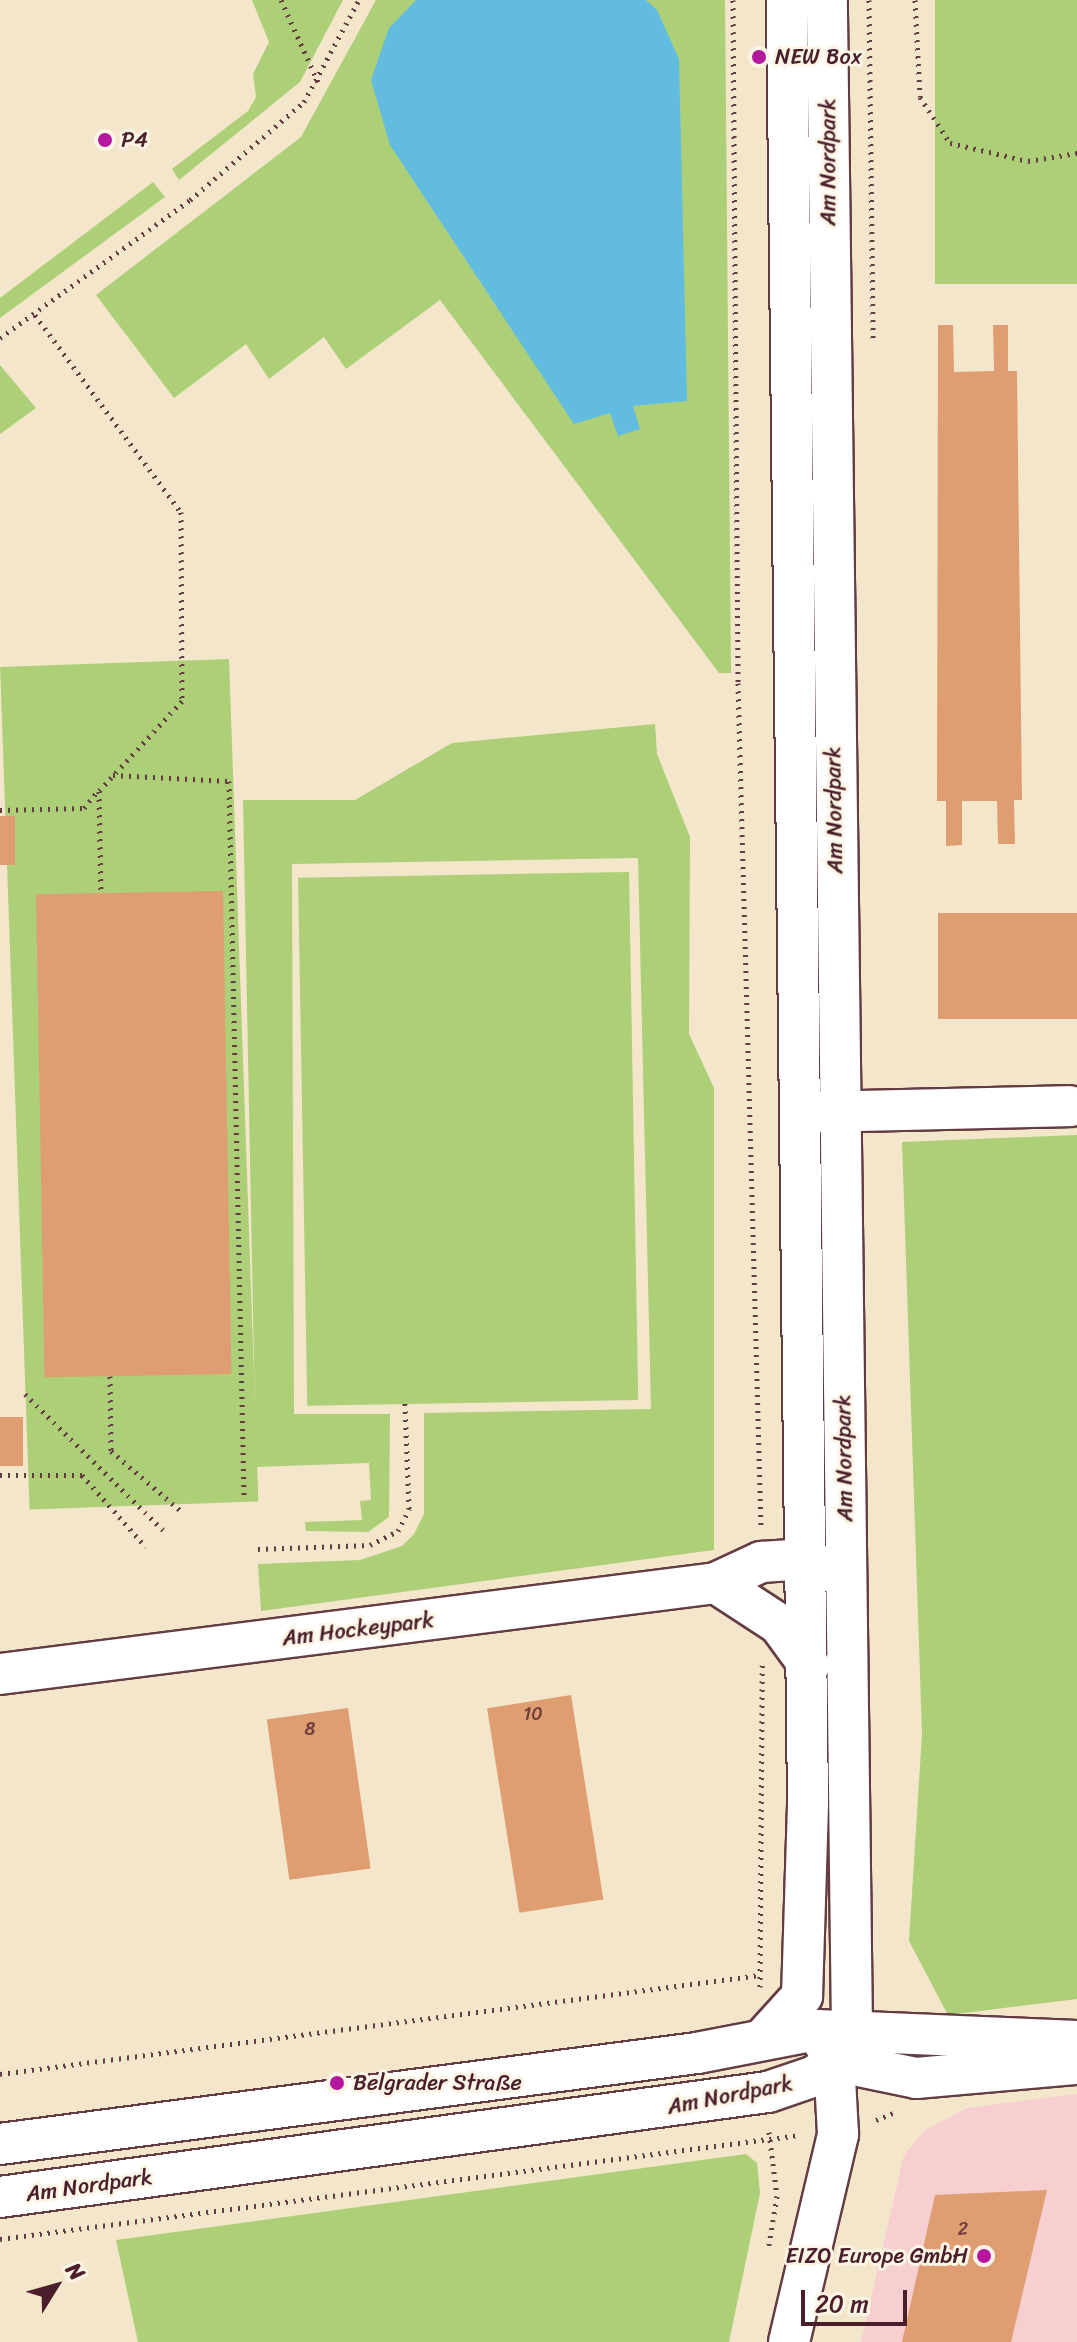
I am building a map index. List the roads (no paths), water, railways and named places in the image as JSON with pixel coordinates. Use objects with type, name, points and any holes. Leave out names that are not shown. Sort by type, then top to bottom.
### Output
[{"type":"street","name":"Am Nordpark","points":[[787,0],[798,1112],[809,1665],[826,2029]]},
{"type":"street","name":"Am Nordpark","points":[[0,2197],[735,2098],[793,2086],[826,2029],[846,1590],[827,0]]},
{"type":"street","points":[[798,1112],[1070,1106]]},
{"type":"street","points":[[807,1559],[846,1590]]},
{"type":"street","name":"Am Hockeypark","points":[[0,1674],[716,1583],[761,1562],[807,1559]]},
{"type":"street","points":[[716,1583],[762,1610],[809,1665]]},
{"type":"street","points":[[826,2029],[916,2078]]},
{"type":"street","points":[[789,2342],[838,2134],[826,2029]]},
{"type":"street","points":[[0,2144],[697,2053],[764,2038],[826,2029],[1077,2041]]},
{"type":"street","points":[[838,2134],[863,2098],[916,2078],[1077,2064]]},
{"type":"water","points":[[416,0],[646,0],[657,10],[679,59],[687,401],[633,406],[640,429],[618,436],[610,413],[574,424],[390,145],[371,80],[389,28]]},
{"type":"place","name":"NEW Box","points":[[759,57]]},
{"type":"place","name":"P4","points":[[105,140]]},
{"type":"place","name":"Belgrader Straße","points":[[337,2083]]},
{"type":"place","name":"EIZO Europe GmbH","points":[[984,2256]]}]
